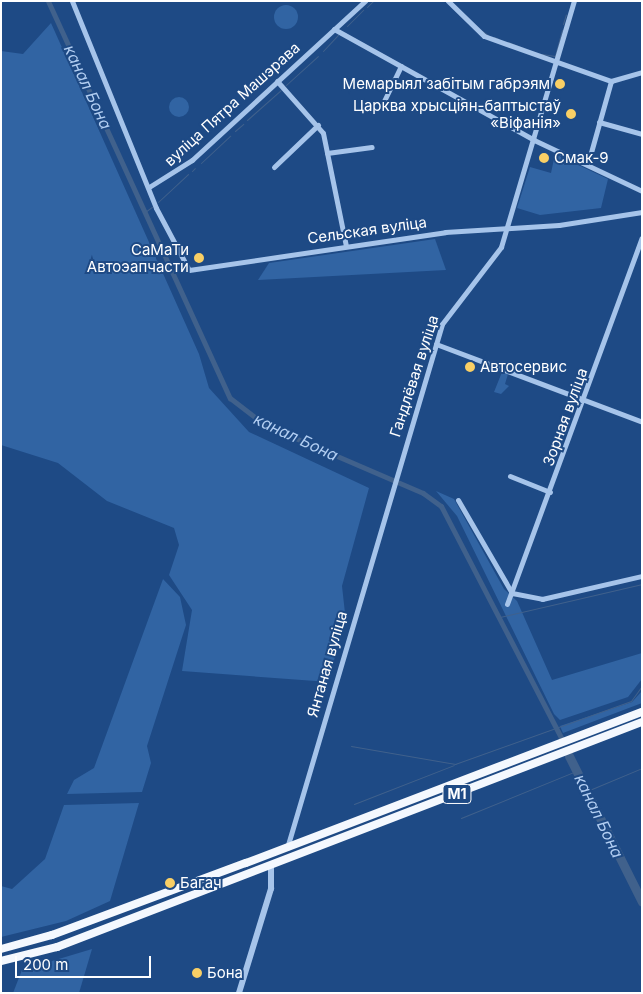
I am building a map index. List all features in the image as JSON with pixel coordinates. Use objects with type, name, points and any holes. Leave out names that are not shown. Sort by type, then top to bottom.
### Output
[{"type":"highway","name":"М1","points":[[1,949],[52,935],[642,712]]},
{"type":"highway","name":"М1","points":[[1,961],[57,947],[642,722]]},
{"type":"street","name":"вуліца Пятра Машэрава","points":[[72,1],[150,187],[192,160],[365,1]]},
{"type":"street","points":[[448,1],[484,36],[611,81],[642,72]]},
{"type":"street","name":"Гандлёвая вуліца","points":[[391,487],[444,317],[497,256],[534,140],[574,1]]},
{"type":"street","points":[[334,29],[534,140],[588,163],[642,191]]},
{"type":"street","points":[[383,103],[401,66]]},
{"type":"street","points":[[277,81],[318,125],[327,153],[346,246]]},
{"type":"street","points":[[588,163],[611,81]]},
{"type":"street","points":[[599,122],[642,134]]},
{"type":"street","points":[[274,167],[318,125]]},
{"type":"street","points":[[327,153],[372,147]]},
{"type":"street","name":"Сельская вуліца","points":[[150,187],[189,270],[466,229],[506,230],[642,212]]},
{"type":"street","name":"Зорная вуліца","points":[[507,604],[584,400],[642,238]]},
{"type":"street","points":[[636,256],[642,259]]},
{"type":"street","points":[[436,344],[642,422]]},
{"type":"street","points":[[510,476],[550,492]]},
{"type":"street","name":"Янтаная вуліца","points":[[286,848],[391,487]]},
{"type":"street","points":[[458,500],[512,592],[542,599],[642,576]]},
{"type":"street","points":[[239,993],[271,889],[271,866]]},
{"type":"shaded area","points":[[286,5],[294,9],[298,17],[294,25],[286,29],[278,25],[274,17],[278,9]]},
{"type":"shaded area","points":[[51,23],[199,354],[209,388],[249,432],[369,488],[342,586],[345,613],[329,682],[182,671],[192,610],[169,575],[179,545],[174,528],[107,501],[58,463],[1,445],[1,51],[23,54]]},
{"type":"shaded area","points":[[175,97],[183,97],[189,103],[189,111],[183,117],[175,117],[169,111],[169,103]]},
{"type":"shaded area","points":[[555,154],[608,179],[601,208],[540,215],[517,208],[530,167],[551,173]]},
{"type":"shaded area","points":[[435,239],[446,270],[258,280],[269,263]]},
{"type":"shaded area","points":[[502,372],[508,374],[505,384],[509,386],[501,394],[494,392]]},
{"type":"shaded area","points":[[436,491],[454,499],[504,589],[517,601],[552,680],[642,653],[642,679],[628,697],[560,720],[554,714],[457,516]]},
{"type":"shaded area","points":[[163,579],[180,597],[186,625],[147,746],[151,763],[142,792],[67,794],[74,780],[94,768]]},
{"type":"shaded area","points":[[642,691],[642,703],[563,733],[560,726],[632,702]]},
{"type":"shaded area","points":[[139,803],[110,901],[66,921],[1,937],[1,886],[12,889],[45,859],[64,805]]},
{"type":"shaded area","points":[[92,949],[79,993],[13,993],[22,970]]},
{"type":"waterway","name":"канал Бона","points":[[48,1],[230,398],[265,425],[423,493],[441,506],[562,739]]},
{"type":"waterway","points":[[367,7],[373,1]]},
{"type":"waterway","points":[[347,26],[363,10]]},
{"type":"waterway","points":[[563,24],[566,14]]},
{"type":"waterway","points":[[542,54],[555,56],[562,30]]},
{"type":"waterway","points":[[482,31],[488,35]]},
{"type":"waterway","points":[[323,51],[338,35]]},
{"type":"waterway","points":[[494,37],[499,39]]},
{"type":"waterway","points":[[508,42],[524,48]]},
{"type":"waterway","points":[[286,85],[318,56]]},
{"type":"waterway","points":[[247,120],[281,90]]},
{"type":"waterway","points":[[235,131],[243,124]]},
{"type":"waterway","points":[[201,163],[230,136]]},
{"type":"waterway","points":[[192,171],[195,168]]},
{"type":"waterway","points":[[158,202],[188,174]]},
{"type":"waterway","points":[[145,212],[152,207]]},
{"type":"waterway","points":[[500,617],[642,584]]},
{"type":"waterway","points":[[351,746],[455,764],[631,701],[642,686]]},
{"type":"waterway","name":"канал Бона","points":[[569,756],[642,902]]},
{"type":"waterway","points":[[354,804],[454,765]]},
{"type":"waterway","points":[[587,791],[642,768]]},
{"type":"waterway","points":[[461,818],[576,771]]},
{"type":"place","name":"Мемарыял забітым габрэям","points":[[560,84]]},
{"type":"place","name":"Царква хрысціян-баптыстаў «Віфанія»","points":[[571,114]]},
{"type":"place","name":"Смак-9","points":[[544,158]]},
{"type":"place","name":"СаМаТи Автоэапчасти","points":[[199,258]]},
{"type":"place","name":"Автосервис","points":[[470,367]]},
{"type":"place","name":"Багач","points":[[170,883]]},
{"type":"place","name":"Бона","points":[[197,973]]}]
